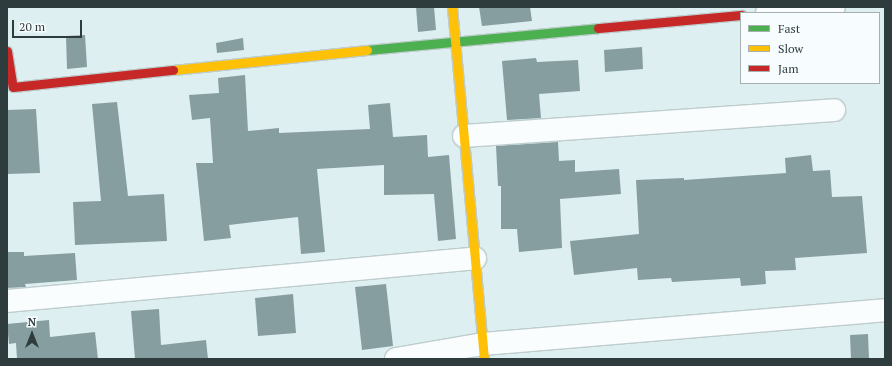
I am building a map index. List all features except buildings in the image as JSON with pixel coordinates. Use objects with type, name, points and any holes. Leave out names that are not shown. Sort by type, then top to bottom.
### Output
[{"type":"street","points":[[452,7],[484,352]]},
{"type":"street","points":[[778,12],[834,7]]},
{"type":"street","points":[[7,51],[9,51],[13,87],[455,41],[740,15]]},
{"type":"street","points":[[464,136],[834,110]]},
{"type":"street","points":[[7,301],[475,258]]},
{"type":"street","points":[[396,359],[484,352],[885,310]]},
{"type":"traffic: fast","points":[[367,50],[598,28]]},
{"type":"traffic: slow","points":[[452,7],[484,359]]},
{"type":"traffic: slow","points":[[173,70],[367,50]]},
{"type":"traffic: jam","points":[[598,28],[740,15]]},
{"type":"traffic: jam","points":[[7,51],[13,87],[173,70]]}]
